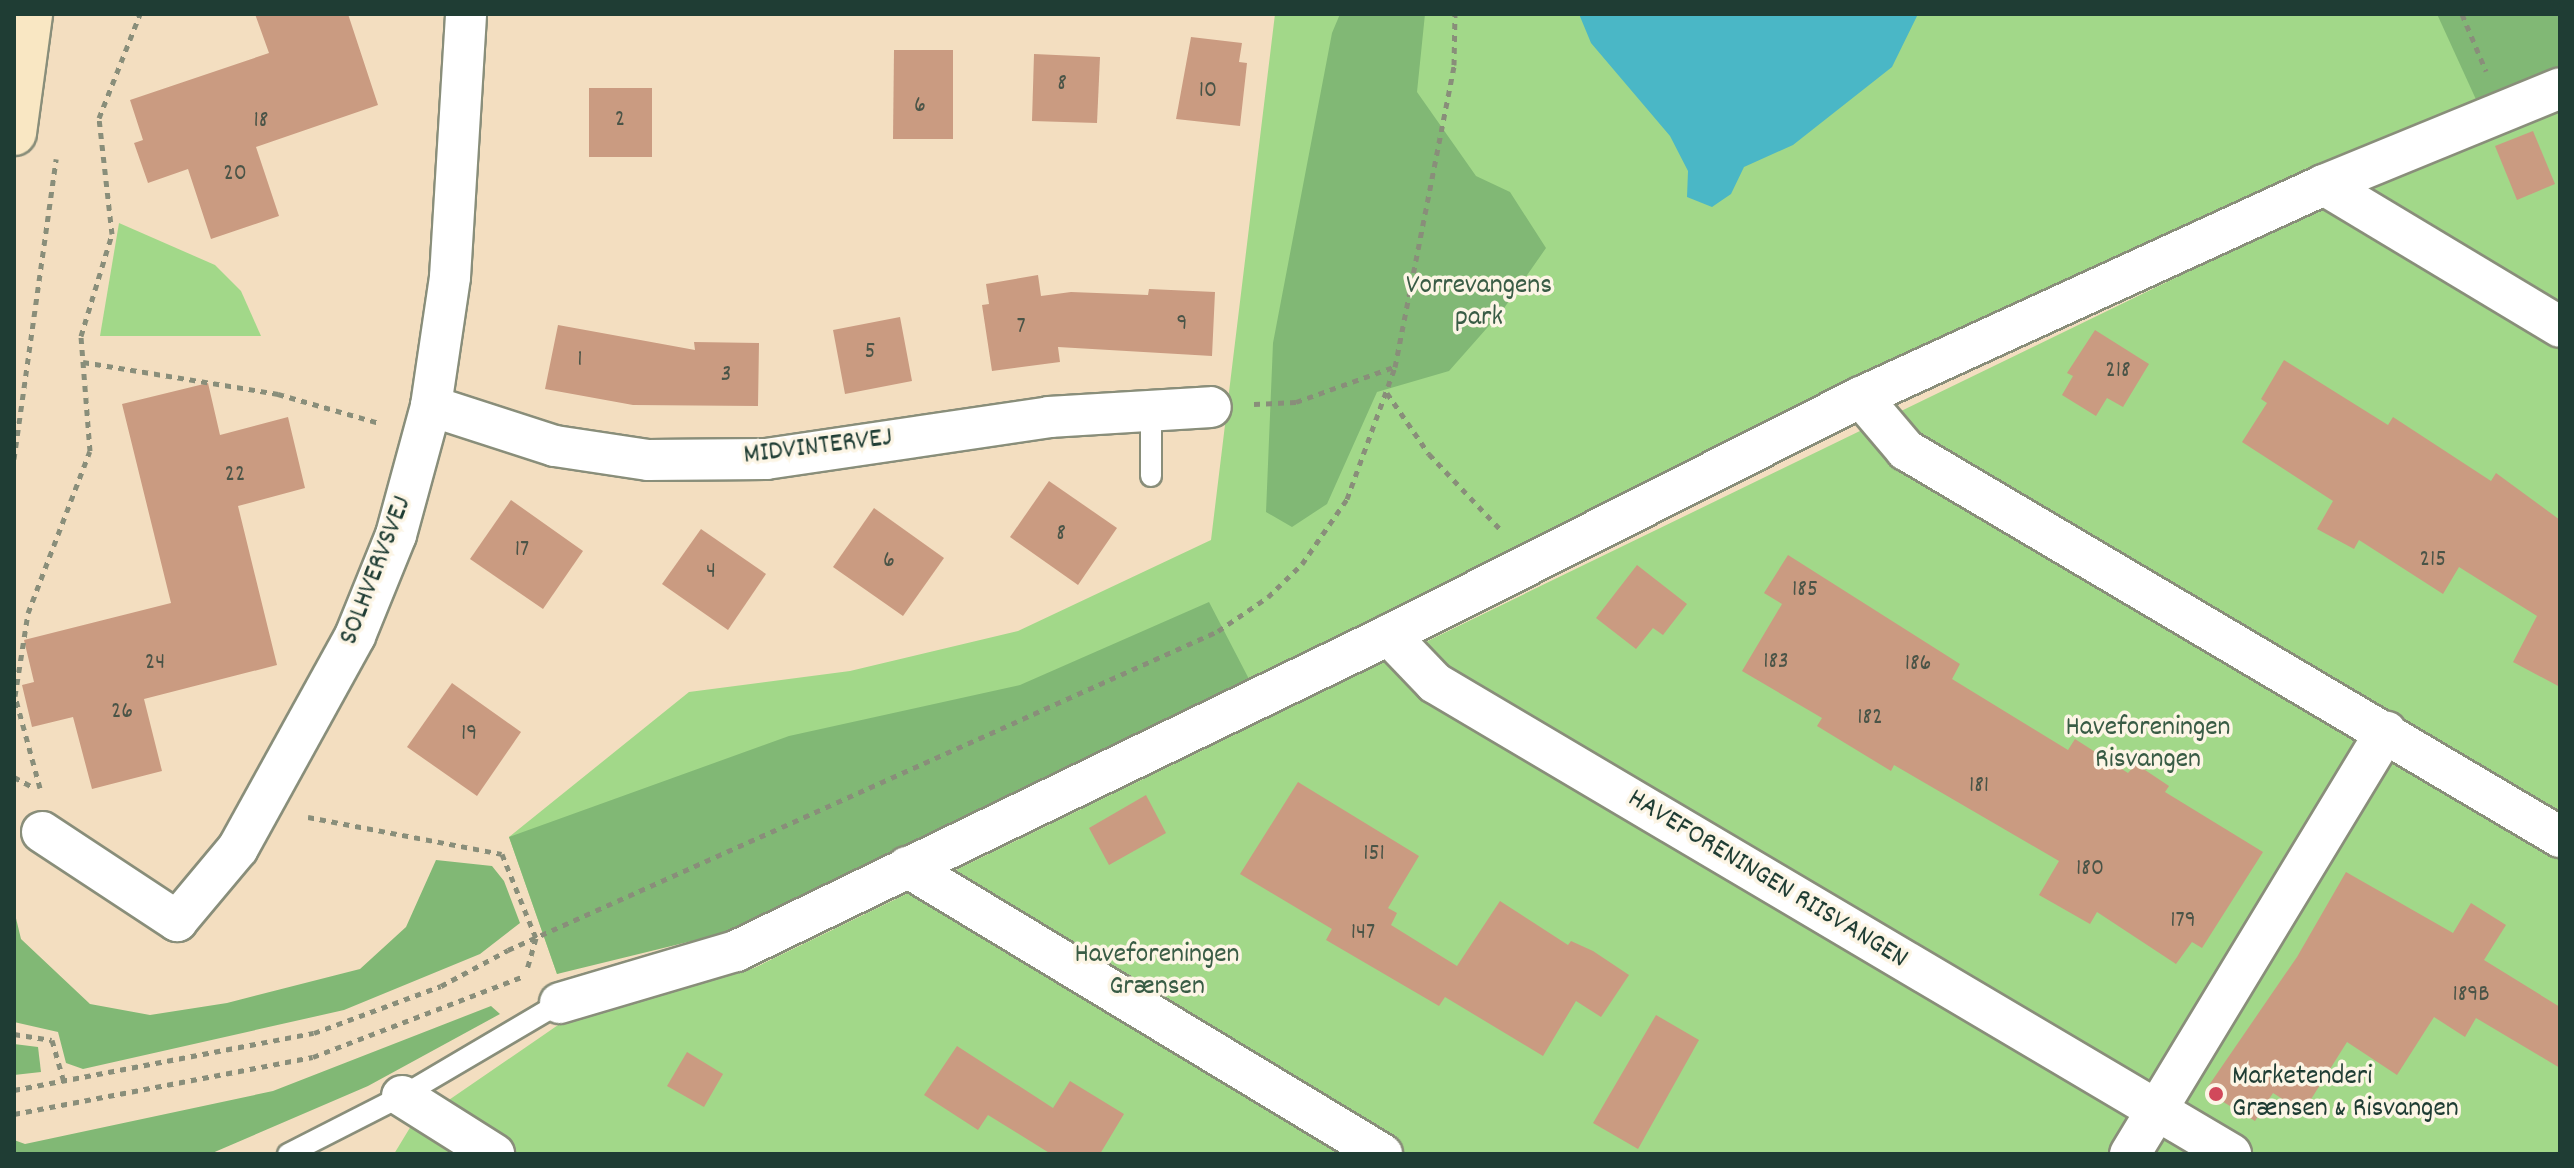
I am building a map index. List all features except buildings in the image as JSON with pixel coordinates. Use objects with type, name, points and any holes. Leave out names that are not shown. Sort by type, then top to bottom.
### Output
[{"type":"main road","points":[[14,133],[30,14]]},
{"type":"street","name":"SOLHVERVSVEJ","points":[[42,832],[177,921],[238,848],[355,636],[396,535],[427,421],[450,277],[466,14]]},
{"type":"street","points":[[560,1003],[736,951],[1389,635],[1861,397],[2324,185],[2560,88]]},
{"type":"street","points":[[2324,185],[2560,327]]},
{"type":"street","points":[[1861,397],[1906,450],[2560,837]]},
{"type":"street","name":"MIDVINTERVEJ","points":[[427,421],[648,460],[766,459],[1049,417],[1211,407]]},
{"type":"street","name":"HAVEFORENINGEN RIISVANGEN","points":[[1389,635],[1435,683],[2231,1154]]},
{"type":"street","points":[[2130,1154],[2386,732]]},
{"type":"street","points":[[907,867],[1382,1154]]},
{"type":"street","points":[[402,1096],[494,1154]]},
{"type":"lane","points":[[1151,411],[1151,476]]},
{"type":"lane","points":[[288,1154],[402,1096],[560,1003]]},
{"type":"path","points":[[41,792],[15,696],[28,613],[90,451],[81,336],[112,234],[99,118],[140,14]]},
{"type":"path","points":[[14,1090],[314,1033],[441,986],[536,938],[1218,631],[1268,597],[1302,564],[1347,499],[1395,367],[1454,65],[1455,14]]},
{"type":"path","points":[[2462,14],[2504,112]]},
{"type":"path","points":[[14,459],[57,152]]},
{"type":"path","points":[[83,362],[427,421]]},
{"type":"path","points":[[1211,407],[1296,402],[1395,367]]},
{"type":"path","points":[[1386,392],[1429,454],[1532,562]]},
{"type":"path","points":[[14,1114],[183,1086],[313,1057],[526,975],[536,938],[502,854],[320,822],[266,800]]},
{"type":"path","points":[[14,1034],[52,1040],[64,1082]]},
{"type":"green space","name":"Vorrevangens park","points":[[1275,14],[2560,14],[2560,70],[1728,443],[1250,681],[557,974],[509,837],[689,692],[850,671],[1018,631],[1211,540]]},
{"type":"green space","points":[[1340,14],[1425,14],[1417,92],[1476,176],[1510,192],[1546,248],[1502,311],[1449,371],[1377,392],[1327,504],[1292,527],[1266,512],[1273,343],[1332,33]]},
{"type":"green space","points":[[2437,14],[2560,14],[2560,70],[2479,106]]},
{"type":"green space","name":"Haveforeningen Risvangen","points":[[2560,106],[2560,1154],[394,1154],[411,1126],[577,1012],[754,968],[2313,211]]},
{"type":"green space","points":[[119,223],[215,265],[241,291],[261,336],[100,336]]},
{"type":"green space","points":[[1209,602],[1250,681],[737,930],[557,974],[509,837],[789,736],[1020,685]]},
{"type":"green space","points":[[436,860],[492,866],[504,881],[520,923],[480,954],[344,1010],[83,1069],[66,1063],[58,1032],[14,1022],[14,910],[21,939],[90,1004],[150,1015],[227,1003],[360,969],[406,927]]},
{"type":"green space","points":[[491,1006],[500,1014],[368,1086],[210,1154],[14,1154],[14,1140],[25,1144],[273,1091]]},
{"type":"green space","points":[[14,1044],[38,1047],[41,1072],[14,1075]]},
{"type":"water","points":[[1579,14],[1918,14],[1892,67],[1793,145],[1744,167],[1731,194],[1712,207],[1687,197],[1688,171],[1670,136],[1591,43]]},
{"type":"place","name":"Marketenderi Grænsen & Risvangen","points":[[2216,1094]]},
{"type":"park label","name":"Haveforeningen Grænsen","points":[[1157,972]]}]
